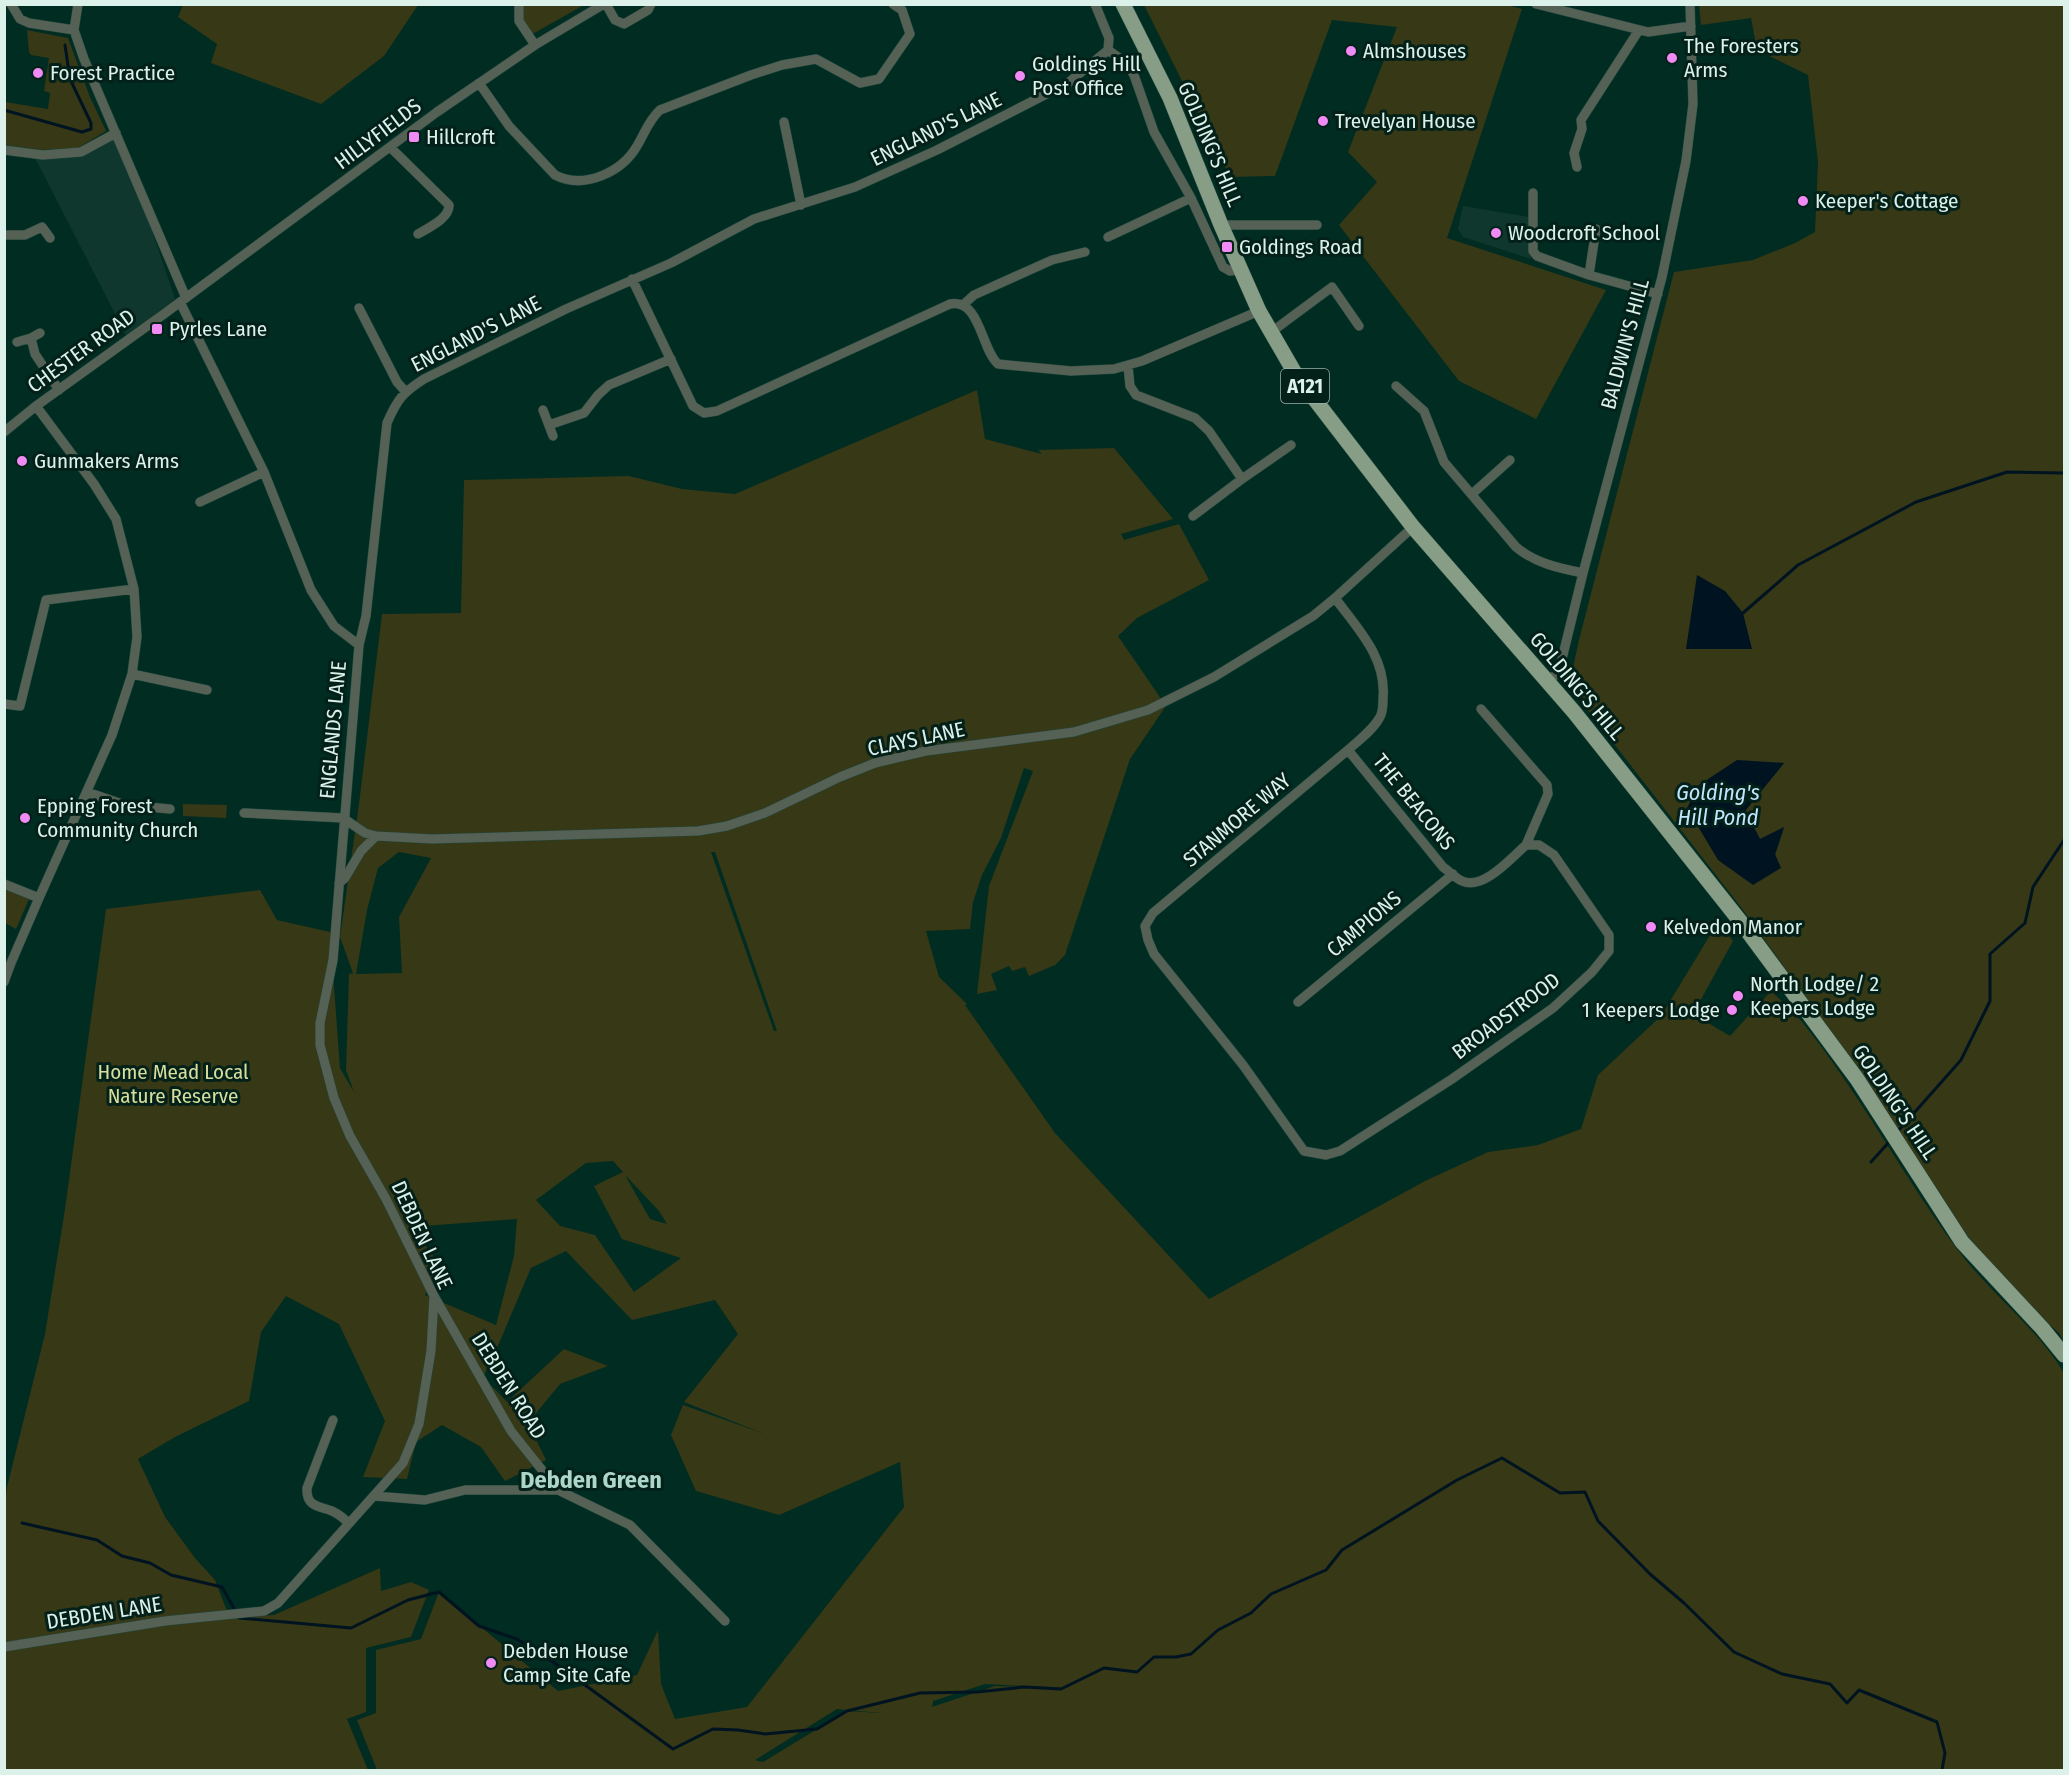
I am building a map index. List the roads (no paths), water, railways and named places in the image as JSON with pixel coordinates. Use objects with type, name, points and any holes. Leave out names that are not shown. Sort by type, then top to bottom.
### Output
[{"type":"main road","name":"GOLDING'S HILL","points":[[1124,4],[1170,98],[1221,225],[1259,311],[1296,375],[1413,527],[1596,740],[1740,921],[1857,1079],[1962,1242],[2064,1355]]},
{"type":"street","points":[[11,4],[20,19],[29,23],[74,30]]},
{"type":"street","points":[[78,4],[74,30],[84,59],[183,300],[264,472],[311,590],[334,626],[359,645]]},
{"type":"street","points":[[519,4],[519,21],[535,45]]},
{"type":"street","points":[[605,4],[615,20],[624,24],[648,10],[651,4]]},
{"type":"street","name":"HILLYFIELDS","points":[[183,300],[479,83],[535,45],[605,4]]},
{"type":"street","points":[[479,83],[509,126],[555,175],[562,179],[586,180],[609,173],[622,164],[638,145],[650,120],[660,110],[751,75],[782,65],[816,59],[861,84],[879,79],[910,34],[902,10],[893,4]]},
{"type":"street","points":[[1095,4],[1109,38],[1108,50],[1125,62],[1134,75],[1154,132],[1191,198],[1223,267],[1230,271],[1241,270]]},
{"type":"street","points":[[1536,4],[1647,32],[1691,26]]},
{"type":"street","name":"BALDWIN'S HILL","points":[[1546,681],[1557,674],[1560,666],[1658,294],[1686,161],[1692,112],[1690,4]]},
{"type":"street","points":[[1577,167],[1574,153],[1581,129],[1581,120],[1639,30]]},
{"type":"street","name":"ENGLAND'S LANE","points":[[359,645],[366,616],[387,423],[396,401],[405,391],[424,379],[566,309],[689,254],[754,219],[872,181],[1068,83],[1108,50]]},
{"type":"street","points":[[784,122],[801,205]]},
{"type":"street","points":[[4,150],[43,155],[81,152],[116,133]]},
{"type":"street","points":[[390,147],[448,205],[449,210],[446,215],[418,234]]},
{"type":"street","points":[[1533,193],[1533,251],[1537,256],[1589,275],[1658,294]]},
{"type":"street","points":[[1108,237],[1191,198]]},
{"type":"street","points":[[1221,225],[1317,225]]},
{"type":"street","points":[[4,235],[25,235],[42,227],[51,238]]},
{"type":"street","points":[[1589,275],[1596,229]]},
{"type":"street","points":[[963,304],[974,295],[1052,260],[1084,252]]},
{"type":"street","points":[[632,279],[693,406],[698,411],[711,413],[940,307],[957,302],[963,304],[973,315],[990,353],[998,364],[1071,370],[1114,369],[1128,366],[1259,311]]},
{"type":"street","points":[[1270,333],[1332,288],[1359,326]]},
{"type":"street","name":"CHESTER ROAD","points":[[4,432],[36,406],[183,300]]},
{"type":"street","points":[[359,308],[397,381],[405,391]]},
{"type":"street","points":[[17,342],[40,333]]},
{"type":"street","points":[[31,338],[35,354],[59,390]]},
{"type":"street","points":[[549,425],[584,414],[598,395],[609,385],[671,359]]},
{"type":"street","points":[[1128,366],[1130,386],[1136,395],[1195,418],[1209,431],[1242,479]]},
{"type":"street","points":[[1396,386],[1424,411],[1444,462],[1516,547],[1528,558],[1583,573]]},
{"type":"street","points":[[4,982],[112,735],[132,674],[137,637],[134,589],[116,519],[94,484],[36,406]]},
{"type":"street","points":[[543,410],[553,436]]},
{"type":"street","points":[[1193,516],[1291,445]]},
{"type":"street","points":[[1472,494],[1510,460]]},
{"type":"street","points":[[200,502],[264,472]]},
{"type":"street","name":"CLAYS LANE","points":[[343,818],[365,833],[376,836],[432,838],[698,831],[727,826],[765,813],[875,763],[926,751],[1074,732],[1148,710],[1214,677],[1312,616],[1413,527]]},
{"type":"street","points":[[4,704],[20,706],[46,600],[134,589]]},
{"type":"street","name":"STANMORE WAY","points":[[1243,1065],[1154,954],[1145,926],[1153,913],[1348,750],[1373,727],[1381,715],[1385,683],[1382,669],[1372,650],[1335,598]]},
{"type":"street","name":"ENGLANDS LANE","points":[[343,818],[359,645]]},
{"type":"street","points":[[132,674],[207,690]]},
{"type":"street","points":[[1453,874],[1461,881],[1474,884],[1489,877],[1526,845],[1548,794],[1547,785],[1481,709]]},
{"type":"street","name":"THE BEACONS","points":[[1348,750],[1443,867],[1453,874]]},
{"type":"street","points":[[87,792],[125,805],[170,809]]},
{"type":"street","points":[[244,813],[343,818]]},
{"type":"street","name":"DEBDEN LANE","points":[[4,1647],[165,1621],[264,1611],[278,1603],[403,1463],[419,1424],[431,1351],[434,1296],[386,1198],[350,1136],[333,1098],[320,1045],[320,1023],[333,960],[343,818]]},
{"type":"street","points":[[339,883],[345,878],[361,851],[376,836]]},
{"type":"street","name":"BROADSTROOD","points":[[1243,1065],[1304,1150],[1326,1155],[1340,1151],[1452,1079],[1553,1008],[1592,972],[1609,951],[1609,935],[1554,855],[1539,845],[1526,845]]},
{"type":"street","name":"CAMPIONS","points":[[1298,1002],[1453,874]]},
{"type":"street","points":[[4,884],[39,898]]},
{"type":"street","name":"DEBDEN ROAD","points":[[434,1296],[511,1431],[558,1490],[630,1525],[725,1621]]},
{"type":"street","points":[[333,1420],[307,1488],[307,1494],[309,1502],[315,1507],[332,1511],[348,1523]]},
{"type":"street","name":"DEBDEN ROAD","points":[[375,1496],[425,1500],[465,1490],[558,1490]]},
{"type":"water","points":[[1697,575],[1725,591],[1743,613],[1752,649],[1686,649]]},
{"type":"water","name":"Golding's Hill Pond","points":[[1737,760],[1784,763],[1745,811],[1760,839],[1784,827],[1775,854],[1781,868],[1753,885],[1718,860],[1687,808],[1699,785]]},
{"type":"waterway","points":[[4,110],[82,132],[91,129],[91,123],[70,79],[65,45]]},
{"type":"waterway","points":[[1743,613],[1798,565],[1916,502],[2007,472],[2064,473]]},
{"type":"waterway","points":[[1898,1131],[1961,1060],[1990,1001],[1990,954],[2025,923],[2033,887],[2064,840]]},
{"type":"waterway","points":[[1871,1162],[1890,1141]]},
{"type":"waterway","points":[[239,1618],[351,1628],[408,1600],[439,1592],[479,1626],[517,1639],[552,1661],[673,1749],[713,1729],[765,1734],[817,1729],[847,1711],[920,1693],[977,1692],[1024,1687],[1061,1689],[1104,1668],[1137,1672],[1154,1657],[1191,1654],[1218,1630],[1251,1613],[1271,1594],[1326,1570],[1342,1550],[1457,1480],[1502,1458],[1560,1493],[1585,1492],[1598,1521],[1650,1574],[1684,1603],[1734,1652],[1782,1674],[1830,1684],[1847,1703],[1859,1690],[1937,1722],[1945,1753],[1942,1770]]},
{"type":"waterway","points":[[22,1523],[97,1540],[122,1556],[150,1563],[171,1575],[222,1587],[236,1612]]},
{"type":"place","name":"Almshouses","points":[[1351,51]]},
{"type":"place","name":"The Foresters Arms","points":[[1672,58]]},
{"type":"place","name":"Forest Practice","points":[[38,73]]},
{"type":"place","name":"Goldings Hill Post Office","points":[[1020,76]]},
{"type":"place","name":"Trevelyan House","points":[[1323,121]]},
{"type":"place","name":"Hillcroft","points":[[414,137]]},
{"type":"place","name":"Keeper's Cottage","points":[[1803,201]]},
{"type":"place","name":"Woodcroft School","points":[[1496,233]]},
{"type":"place","name":"Goldings Road","points":[[1227,247]]},
{"type":"place","name":"Pyrles Lane","points":[[157,329]]},
{"type":"place","name":"Gunmakers Arms","points":[[22,461]]},
{"type":"place","name":"Epping Forest Community Church","points":[[25,818]]},
{"type":"place","name":"Kelvedon Manor","points":[[1651,927]]},
{"type":"place","name":"North Lodge/ 2 Keepers Lodge","points":[[1738,996]]},
{"type":"place","name":"1 Keepers Lodge","points":[[1732,1010]]},
{"type":"place","name":"Debden House Camp Site Cafe","points":[[491,1663]]},
{"type":"district","name":"Debden Green","points":[[591,1480]]},
{"type":"park label","name":"Home Mead Local Nature Reserve","points":[[173,1084]]}]
